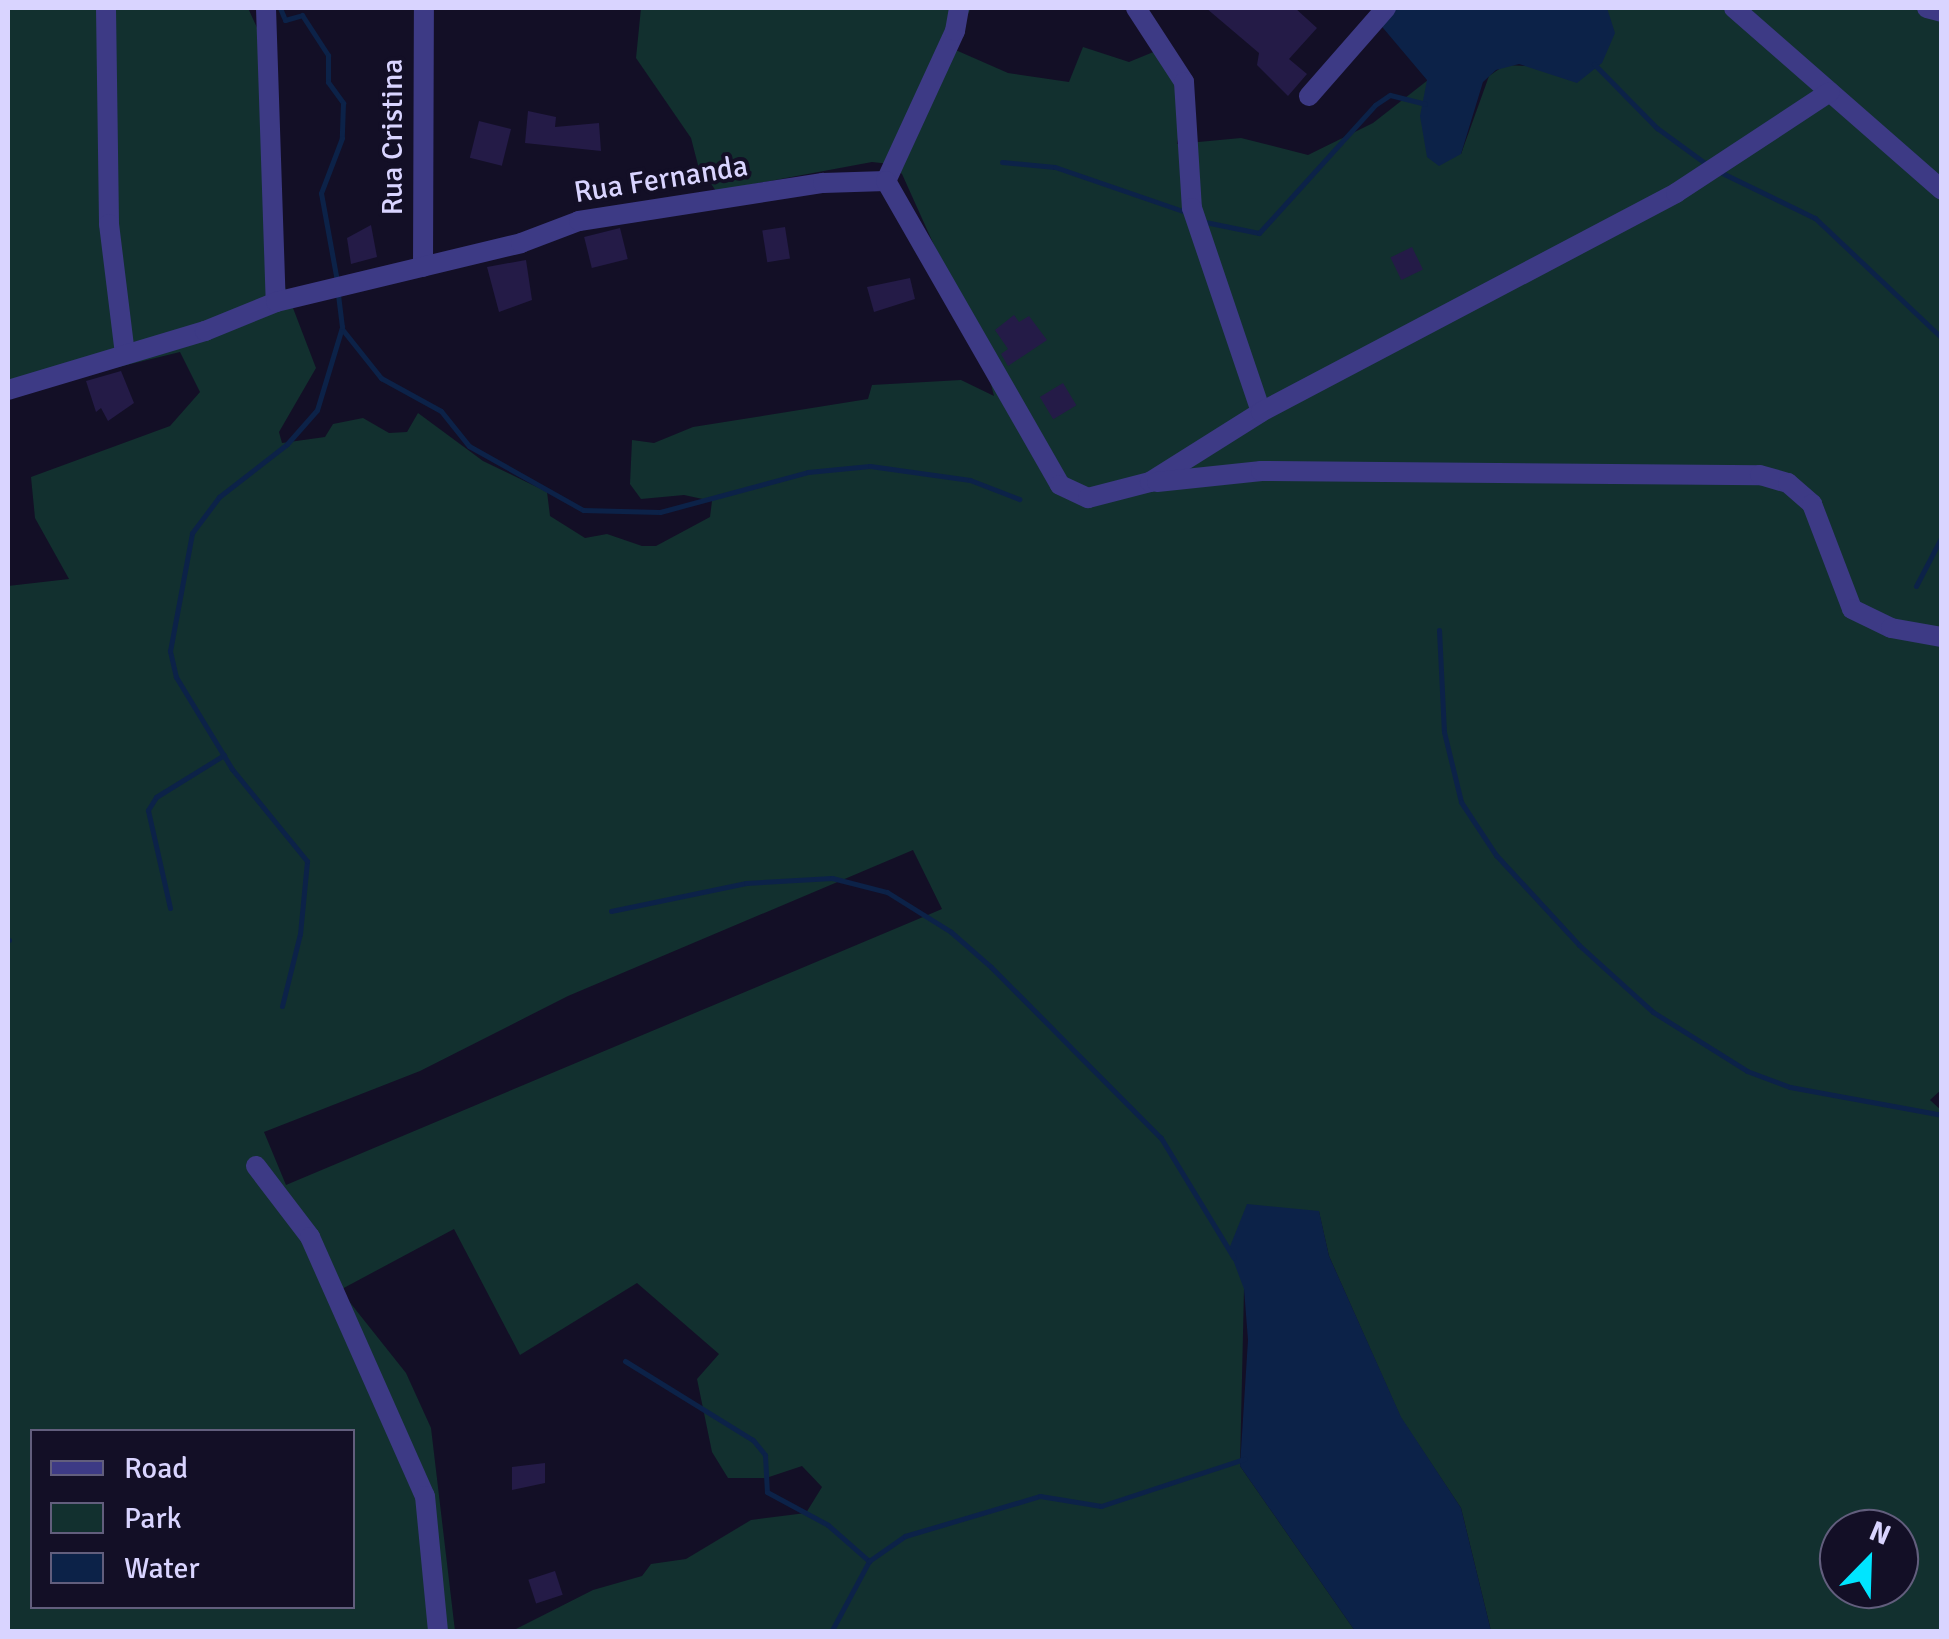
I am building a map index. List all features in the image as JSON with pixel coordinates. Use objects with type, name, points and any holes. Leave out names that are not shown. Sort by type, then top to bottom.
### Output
[{"type":"street","points":[[106,8],[109,224],[125,354]]},
{"type":"street","points":[[266,8],[276,302]]},
{"type":"street","name":"Rua Cristina","points":[[423,267],[424,8]]},
{"type":"street","points":[[958,8],[955,31],[886,181],[1060,485],[1080,498],[1150,482],[1261,471],[1760,476],[1788,484],[1812,504],[1852,609],[1890,628],[1942,637]]},
{"type":"street","points":[[1136,8],[1184,82],[1192,208],[1261,412]]},
{"type":"street","points":[[1309,96],[1386,8]]},
{"type":"street","points":[[1734,8],[1942,190]]},
{"type":"street","points":[[1927,8],[1942,12]]},
{"type":"street","points":[[1150,482],[1261,412],[1676,193],[1830,92]]},
{"type":"street","name":"Rua Fernanda","points":[[8,390],[276,302],[522,244],[580,221],[823,183],[886,181]]},
{"type":"street","points":[[256,1166],[310,1237],[425,1496],[438,1632]]},
{"type":"green space","points":[[8,8],[248,8],[259,32],[265,235],[316,368],[279,432],[282,443],[325,437],[333,424],[363,418],[389,433],[407,432],[418,413],[483,461],[547,492],[550,516],[585,538],[607,534],[642,546],[656,546],[710,517],[712,501],[684,495],[641,499],[630,484],[632,440],[654,443],[693,427],[868,399],[872,385],[961,380],[994,396],[984,356],[902,174],[890,164],[872,162],[716,191],[698,165],[691,138],[636,58],[641,8],[971,8],[951,48],[1008,73],[1069,82],[1083,47],[1129,62],[1168,46],[1187,86],[1177,144],[1241,138],[1308,155],[1373,123],[1428,80],[1423,129],[1461,154],[1489,76],[1505,65],[1528,66],[1607,8],[1941,8],[1942,1089],[1930,1100],[1942,1111],[1941,1631],[1491,1631],[1461,1508],[1401,1418],[1329,1256],[1319,1212],[1244,1289],[1240,1466],[1355,1631],[512,1631],[593,1590],[642,1576],[651,1564],[686,1559],[751,1520],[806,1513],[822,1487],[802,1466],[766,1478],[728,1478],[712,1452],[697,1379],[719,1354],[637,1283],[520,1355],[454,1229],[340,1290],[406,1373],[431,1428],[455,1631],[8,1632],[8,586],[69,579],[35,518],[31,477],[170,426],[200,392],[180,352],[8,394]],"holes":[[[913,850],[942,909],[286,1185],[264,1132],[420,1071],[568,996]]]},
{"type":"water","points":[[1390,8],[1607,8],[1615,33],[1602,63],[1577,83],[1519,64],[1496,70],[1483,82],[1461,154],[1439,166],[1427,157],[1420,116],[1427,80],[1378,22]]},
{"type":"water","points":[[1247,1204],[1319,1211],[1329,1256],[1401,1417],[1461,1508],[1491,1631],[1355,1631],[1240,1466],[1248,1340],[1244,1289],[1229,1249]]},
{"type":"building","points":[[1206,8],[1295,8],[1317,28],[1289,59],[1307,74],[1288,96],[1257,65],[1259,53]]},
{"type":"building","points":[[528,111],[556,117],[555,127],[599,123],[601,151],[525,143]]},
{"type":"building","points":[[479,121],[511,129],[502,166],[470,158]]},
{"type":"building","points":[[371,225],[377,257],[351,264],[347,238]]},
{"type":"building","points":[[785,227],[790,259],[767,262],[762,231]]},
{"type":"building","points":[[620,228],[628,259],[592,268],[584,237]]},
{"type":"building","points":[[1412,247],[1423,269],[1401,280],[1390,258]]},
{"type":"building","points":[[526,260],[532,300],[499,312],[487,267]]},
{"type":"building","points":[[910,278],[915,299],[874,312],[867,287]]},
{"type":"building","points":[[1014,315],[1019,322],[1029,316],[1047,340],[1008,366],[1001,354],[1008,349],[995,330]]},
{"type":"building","points":[[121,371],[134,403],[108,421],[101,408],[96,412],[86,381]]},
{"type":"building","points":[[1063,383],[1076,405],[1053,419],[1040,397]]},
{"type":"building","points":[[545,1463],[545,1483],[512,1490],[512,1467]]},
{"type":"building","points":[[555,1571],[563,1595],[536,1603],[528,1580]]},
{"type":"waterway","points":[[280,8],[285,20],[302,15],[328,55],[328,82],[343,103],[342,138],[321,193],[337,281]]},
{"type":"waterway","points":[[1594,64],[1657,128],[1709,166]]},
{"type":"waterway","points":[[1205,222],[1259,233],[1375,105],[1390,95],[1425,104]]},
{"type":"waterway","points":[[1002,162],[1055,167],[1186,212]]},
{"type":"waterway","points":[[1718,171],[1815,218],[1942,338]]},
{"type":"waterway","points":[[282,1006],[300,934],[307,861],[232,769],[176,677],[170,651],[192,533],[219,497],[287,444],[317,410],[342,327],[338,292]]},
{"type":"waterway","points":[[342,329],[381,378],[441,411],[469,446],[583,510],[660,512],[808,472],[870,466],[970,480],[1019,499]]},
{"type":"waterway","points":[[1916,586],[1942,536]]},
{"type":"waterway","points":[[1439,630],[1444,732],[1461,802],[1496,855],[1579,945],[1653,1012],[1747,1071],[1790,1087],[1942,1115]]},
{"type":"waterway","points":[[170,908],[148,810],[156,797],[224,755]]},
{"type":"waterway","points":[[611,911],[746,883],[832,878],[887,892],[951,932],[991,967],[1161,1138],[1234,1258]]},
{"type":"waterway","points":[[625,1361],[753,1440],[765,1455],[767,1492],[828,1525],[869,1561]]},
{"type":"waterway","points":[[831,1632],[869,1561],[905,1536],[1040,1496],[1101,1506],[1244,1459]]}]
